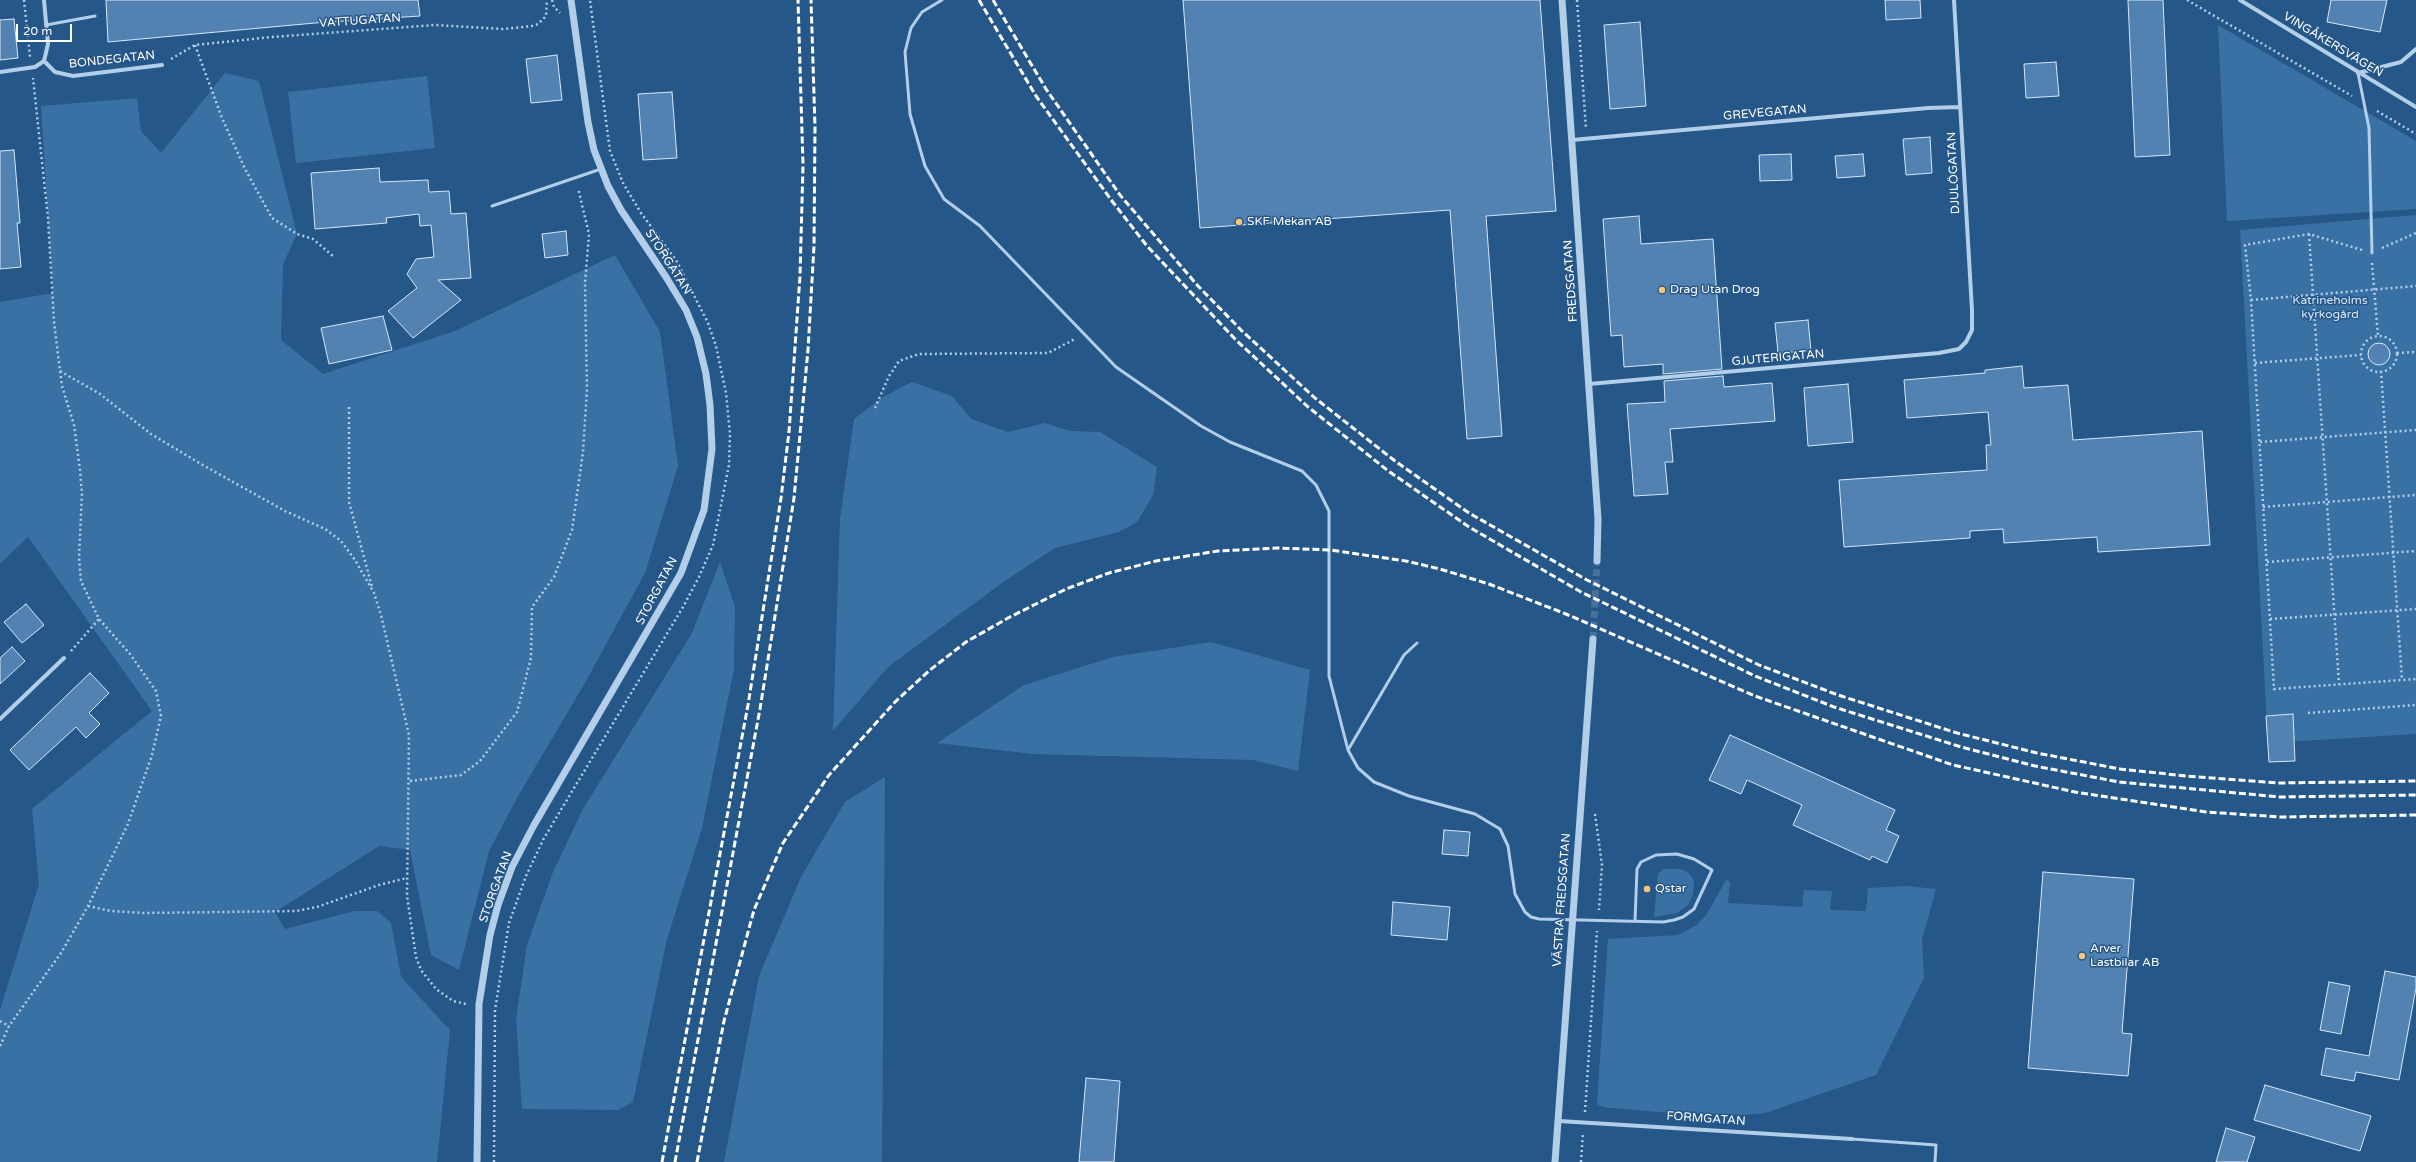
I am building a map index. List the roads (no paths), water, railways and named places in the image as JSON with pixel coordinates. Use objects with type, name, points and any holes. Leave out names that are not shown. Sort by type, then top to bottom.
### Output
[{"type":"street","points":[[0,72],[32,67],[44,61],[48,44],[44,0]]},
{"type":"street","name":"STORGATAN","points":[[477,1162],[479,1004],[490,935],[512,867],[565,771],[681,573],[704,510],[709,483],[712,449],[710,405],[706,374],[697,337],[686,310],[666,277],[621,210],[601,169],[594,150],[588,122],[571,0]]},
{"type":"street","name":"FREDSGATAN","points":[[1562,0],[1598,519],[1597,561]]},
{"type":"street","name":"DJULÖGATAN","points":[[1954,0],[1972,310],[1972,330],[1965,344]]},
{"type":"street","name":"VINGÅKERSVÄGEN","points":[[2240,0],[2416,107]]},
{"type":"street","points":[[2358,73],[2401,62],[2416,49]]},
{"type":"street","name":"BONDEGATAN","points":[[44,61],[55,72],[73,76],[162,65]]},
{"type":"street","name":"GREVEGATAN","points":[[1572,140],[1928,108],[1960,107]]},
{"type":"street","name":"GJUTERIGATAN","points":[[1589,384],[1939,353],[1959,349],[1965,344]]},
{"type":"street","name":"VÄSTRA FREDSGATAN","points":[[1555,1162],[1593,639]]},
{"type":"street","points":[[0,719],[64,658]]},
{"type":"street","name":"FORMGATAN","points":[[1559,1121],[1852,1139]]},
{"type":"lane","points":[[942,0],[922,12],[911,28],[905,52],[910,114],[925,166],[944,199],[980,226],[1116,367],[1172,408],[1230,442],[1302,471],[1316,485],[1329,511],[1329,676],[1348,750],[1358,768],[1374,782],[1409,796],[1475,814],[1493,823],[1505,836],[1515,894],[1525,912],[1538,919],[1598,919],[1635,921],[1664,922],[1683,917],[1694,908],[1712,870],[1694,859],[1677,854],[1656,855],[1641,862],[1637,869],[1635,921]]},
{"type":"lane","points":[[46,25],[95,16]]},
{"type":"lane","points":[[2358,73],[2369,128],[2372,253]]},
{"type":"lane","points":[[492,206],[601,169]]},
{"type":"lane","points":[[1348,750],[1404,655],[1417,643]]},
{"type":"lane","points":[[1852,1139],[1936,1144],[1935,1162]]},
{"type":"tunnel","points":[[1593,639],[1597,561]]},
{"type":"railway","points":[[662,1162],[748,705],[781,498],[789,432],[800,276],[803,165],[798,0]]},
{"type":"railway","points":[[675,1162],[760,709],[794,498],[808,350],[814,246],[815,127],[811,0]]},
{"type":"railway","points":[[979,0],[1036,96],[1112,201],[1147,246],[1236,340],[1307,406],[1387,470],[1469,527],[1581,592],[1755,676],[1834,707],[1961,747],[2035,766],[2119,782],[2280,797],[2416,795]]},
{"type":"railway","points":[[993,0],[1046,89],[1120,195],[1198,286],[1242,331],[1315,398],[1395,461],[1469,513],[1587,580],[1759,665],[1838,695],[1957,733],[2037,753],[2120,769],[2279,783],[2416,781]]},
{"type":"railway","points":[[697,1162],[724,1021],[754,910],[783,843],[829,775],[895,702],[930,670],[966,642],[1008,618],[1066,589],[1109,573],[1156,561],[1218,551],[1278,548],[1330,550],[1406,561],[1440,569],[1489,584],[1566,614],[1755,696],[1953,765],[2075,792],[2206,812],[2281,817],[2416,815]]},
{"type":"place","name":"SKF Mekan AB","points":[[1239,222]]},
{"type":"place","name":"Drag Utan Drog","points":[[1662,290]]},
{"type":"place","name":"Qstar","points":[[1647,889]]},
{"type":"place","name":"Arver Lastbilar AB","points":[[2082,956]]},
{"type":"park label","name":"Katrineholms kyrkogård","points":[[2330,308]]}]
